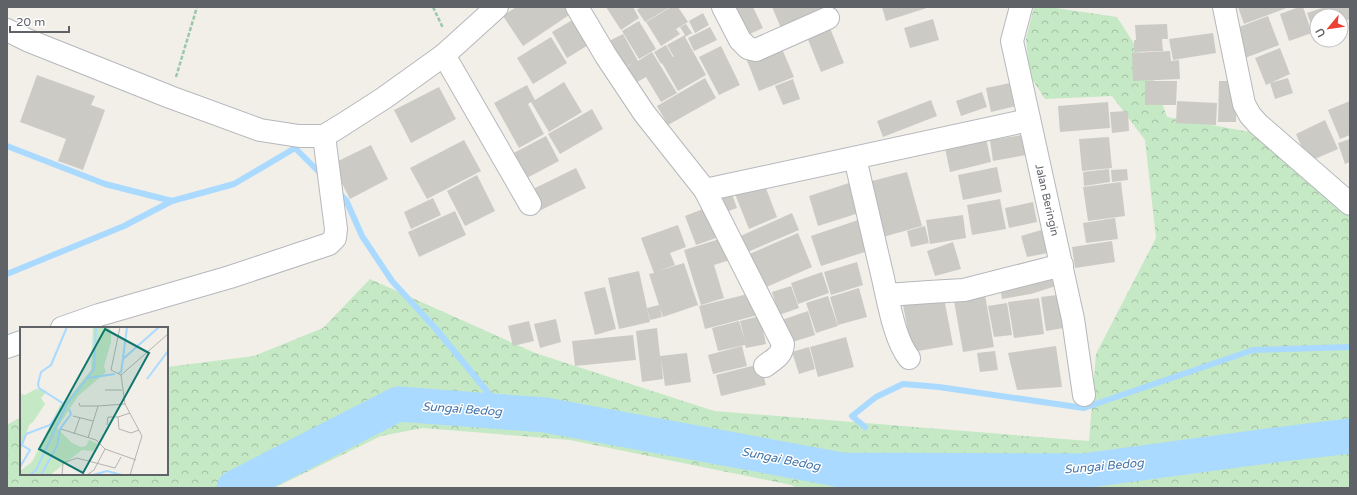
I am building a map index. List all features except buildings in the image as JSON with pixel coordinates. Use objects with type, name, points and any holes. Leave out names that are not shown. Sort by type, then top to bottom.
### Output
[{"type":"street","points":[[7,30],[27,40],[170,97],[260,130],[299,136],[324,136],[384,98],[444,55],[497,7]]},
{"type":"street","points":[[576,7],[606,56],[644,113],[705,190],[783,344],[780,354],[765,366]]},
{"type":"street","points":[[723,7],[740,40],[748,48],[756,50],[828,18]]},
{"type":"street","name":"Jalan Beringin","points":[[1021,7],[1012,42],[1028,120],[1062,265],[1073,319],[1084,395]]},
{"type":"street","points":[[1224,7],[1244,104],[1250,116],[1350,204]]},
{"type":"street","points":[[444,55],[530,204]]},
{"type":"street","points":[[705,190],[1028,120]]},
{"type":"street","points":[[65,327],[99,315],[230,277],[329,244],[335,238],[336,229],[324,136]]},
{"type":"street","points":[[855,158],[899,340],[902,349],[909,358]]},
{"type":"street","points":[[887,295],[964,290],[1062,265]]},
{"type":"street","points":[[7,347],[20,342]]},
{"type":"path","points":[[170,97],[197,7]]},
{"type":"green space","points":[[1034,7],[1049,7],[1117,17],[1150,69],[1167,117],[1250,132],[1309,182],[1350,200],[1350,488],[798,488],[791,485],[570,440],[423,428],[381,436],[274,488],[7,488],[7,425],[20,418],[20,475],[168,475],[168,367],[254,356],[323,328],[370,279],[535,353],[714,411],[1089,441],[1096,354],[1156,238],[1145,140],[1112,96],[1045,99],[1030,76],[1026,39]]},
{"type":"waterway","points":[[7,146],[105,184],[172,201],[234,184],[295,148],[321,174]]},
{"type":"waterway","points":[[339,193],[346,200],[362,236],[392,281],[436,329],[504,412]]},
{"type":"waterway","points":[[7,274],[124,226],[172,201]]},
{"type":"waterway","points":[[865,427],[852,416],[876,397],[903,384],[939,387],[1084,408],[1253,350],[1350,347]]},
{"type":"waterway","name":"Sungai Bedog","points":[[234,488],[398,404],[545,415],[842,470],[1082,471],[1350,436]]},
{"type":"waterway","points":[[867,485],[888,488]]}]
